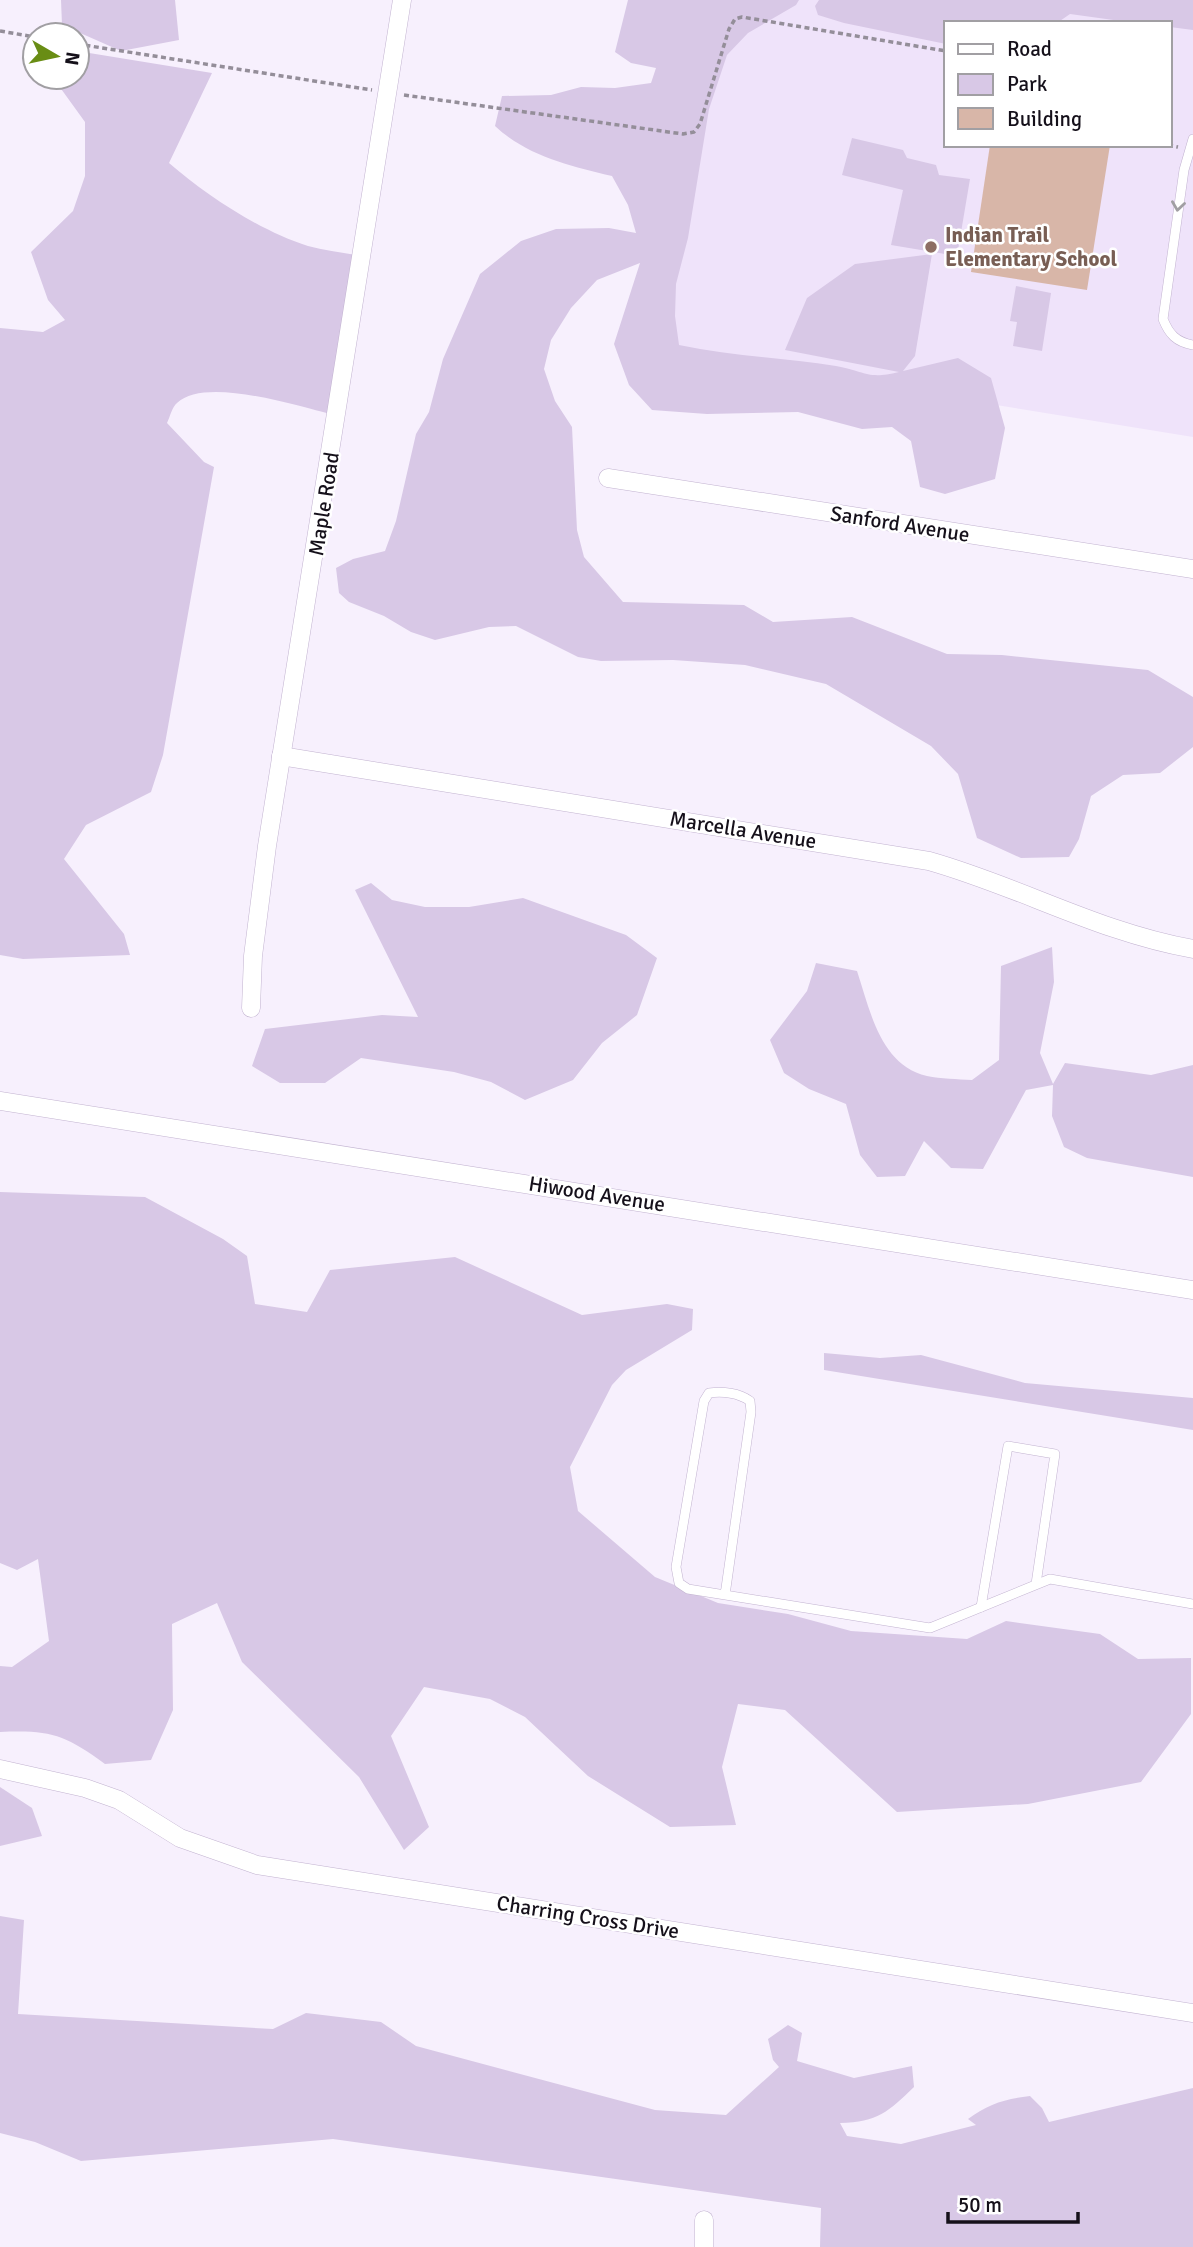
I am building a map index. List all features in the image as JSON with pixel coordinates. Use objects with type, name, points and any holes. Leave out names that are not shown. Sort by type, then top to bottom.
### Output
[{"type":"street","name":"Maple Road","points":[[251,1008],[253,956],[281,757],[402,0]]},
{"type":"street","name":"Sanford Avenue","points":[[608,478],[1193,569]]},
{"type":"street","name":"Marcella Avenue","points":[[281,757],[929,861],[1007,885],[1083,920],[1123,934],[1193,949]]},
{"type":"street","name":"Hiwood Avenue","points":[[0,1101],[1193,1290]]},
{"type":"street","name":"Charring Cross Drive","points":[[0,1769],[85,1788],[118,1800],[180,1838],[257,1864],[1193,2013]]},
{"type":"street","points":[[704,2220],[704,2247]]},
{"type":"lane","points":[[1193,139],[1184,170],[1163,319],[1171,336],[1182,344],[1193,345]]},
{"type":"lane","points":[[724,1595],[751,1412],[750,1401],[743,1396],[719,1392],[709,1393],[704,1401],[676,1567],[679,1583],[688,1589],[724,1595],[930,1628],[1050,1579],[1193,1604]]},
{"type":"lane","points":[[981,1607],[1008,1446],[1055,1454],[1036,1584]]},
{"type":"path","points":[[683,134],[694,132],[700,124],[724,41],[735,19],[743,17],[944,51]]},
{"type":"path","points":[[0,32],[21,35]]},
{"type":"path","points":[[1172,146],[1178,147]]},
{"type":"shaded area","name":"Indian Trail Elementary School","points":[[709,0],[1042,0],[1169,21],[944,21],[944,147],[1172,147],[1172,22],[1193,25],[1193,437],[652,349]]},
{"type":"green space","points":[[61,0],[175,0],[179,40],[121,51],[91,38],[91,21],[62,21]]},
{"type":"green space","points":[[628,0],[799,0],[796,5],[748,33],[727,55],[709,109],[688,238],[676,284],[675,316],[679,345],[836,366],[873,375],[899,372],[785,350],[807,298],[855,264],[932,254],[915,356],[903,371],[958,358],[991,378],[1005,428],[995,479],[945,494],[920,487],[911,441],[892,427],[862,429],[798,412],[707,414],[652,410],[629,385],[614,344],[640,263],[597,280],[571,308],[551,340],[544,369],[555,401],[572,427],[577,530],[584,557],[623,602],[744,605],[773,622],[852,617],[947,654],[1002,655],[1148,670],[1193,697],[1193,747],[1160,773],[1123,775],[1091,796],[1079,839],[1069,857],[1021,858],[977,838],[958,774],[931,746],[826,684],[745,665],[673,660],[601,661],[578,657],[516,626],[489,627],[435,640],[411,632],[384,616],[349,602],[339,593],[336,568],[353,559],[385,551],[396,521],[416,434],[429,412],[443,359],[480,274],[521,241],[556,229],[609,228],[636,233],[628,205],[612,176],[565,164],[535,152],[495,126],[502,96],[551,95],[581,87],[615,88],[651,83],[656,68],[631,63],[615,52]]},
{"type":"green space","points":[[819,0],[1193,0],[1193,30],[1172,27],[1172,21],[1121,21],[1070,14],[1060,21],[944,21],[944,44],[844,23],[818,15],[815,6]]},
{"type":"green space","points":[[91,53],[212,73],[169,163],[217,199],[271,231],[308,246],[356,255],[331,414],[251,395],[208,392],[190,395],[177,403],[172,410],[167,423],[204,462],[214,467],[163,755],[151,792],[86,825],[64,859],[124,934],[130,955],[23,959],[0,955],[0,328],[43,332],[65,320],[48,300],[31,252],[73,211],[85,176],[85,122],[63,91],[91,91]]},
{"type":"green space","points":[[852,138],[903,150],[907,158],[936,165],[939,175],[970,179],[957,256],[891,245],[903,190],[842,175]]},
{"type":"green space","points":[[1016,286],[1051,293],[1042,351],[1013,346],[1017,322],[1010,321]]},
{"type":"green space","points":[[371,883],[392,900],[425,907],[469,907],[523,898],[626,935],[657,958],[637,1015],[602,1043],[573,1080],[525,1100],[491,1082],[454,1072],[361,1058],[325,1083],[280,1083],[252,1066],[265,1029],[382,1015],[418,1017],[355,890]]},
{"type":"green space","points":[[1052,947],[1054,982],[1040,1053],[1053,1084],[1065,1063],[1151,1075],[1193,1065],[1193,1177],[1087,1158],[1064,1147],[1052,1116],[1053,1085],[1026,1090],[983,1169],[951,1168],[924,1141],[905,1176],[877,1177],[860,1155],[846,1104],[809,1089],[784,1073],[770,1040],[807,991],[816,963],[857,971],[879,1034],[898,1060],[911,1070],[927,1076],[972,1080],[999,1060],[1001,966]]},
{"type":"green space","points":[[0,1192],[145,1197],[223,1239],[247,1256],[255,1304],[307,1312],[330,1270],[455,1257],[582,1315],[667,1304],[693,1309],[692,1330],[626,1370],[612,1385],[570,1467],[578,1511],[655,1577],[718,1603],[788,1614],[851,1631],[967,1639],[1006,1621],[1100,1634],[1138,1659],[1191,1658],[1191,1714],[1141,1782],[1028,1804],[897,1812],[785,1710],[738,1704],[722,1767],[736,1825],[670,1827],[588,1776],[525,1717],[490,1699],[424,1687],[391,1736],[429,1827],[404,1850],[359,1777],[242,1662],[217,1603],[172,1624],[173,1710],[151,1760],[105,1764],[78,1746],[56,1736],[32,1732],[0,1732],[0,1666],[12,1667],[49,1641],[38,1559],[17,1570],[0,1563]]},
{"type":"green space","points":[[824,1353],[880,1358],[921,1355],[1025,1383],[1193,1398],[1193,1430],[824,1370]]},
{"type":"green space","points":[[0,1787],[32,1808],[42,1836],[0,1846]]},
{"type":"green space","points":[[0,1916],[24,1920],[18,2014],[273,2029],[306,2013],[381,2022],[416,2046],[655,2110],[726,2115],[779,2067],[773,2060],[768,2039],[788,2025],[802,2033],[797,2061],[854,2078],[912,2066],[914,2087],[897,2103],[873,2118],[840,2123],[847,2136],[901,2144],[976,2125],[968,2119],[990,2106],[1013,2099],[1030,2096],[1042,2108],[1049,2122],[1193,2088],[1193,2247],[820,2247],[821,2208],[333,2139],[81,2161],[35,2142],[0,2133]]},
{"type":"building","points":[[990,147],[1110,147],[1087,290],[971,272]]},
{"type":"place","name":"Indian Trail Elementary School","points":[[931,247]]}]
